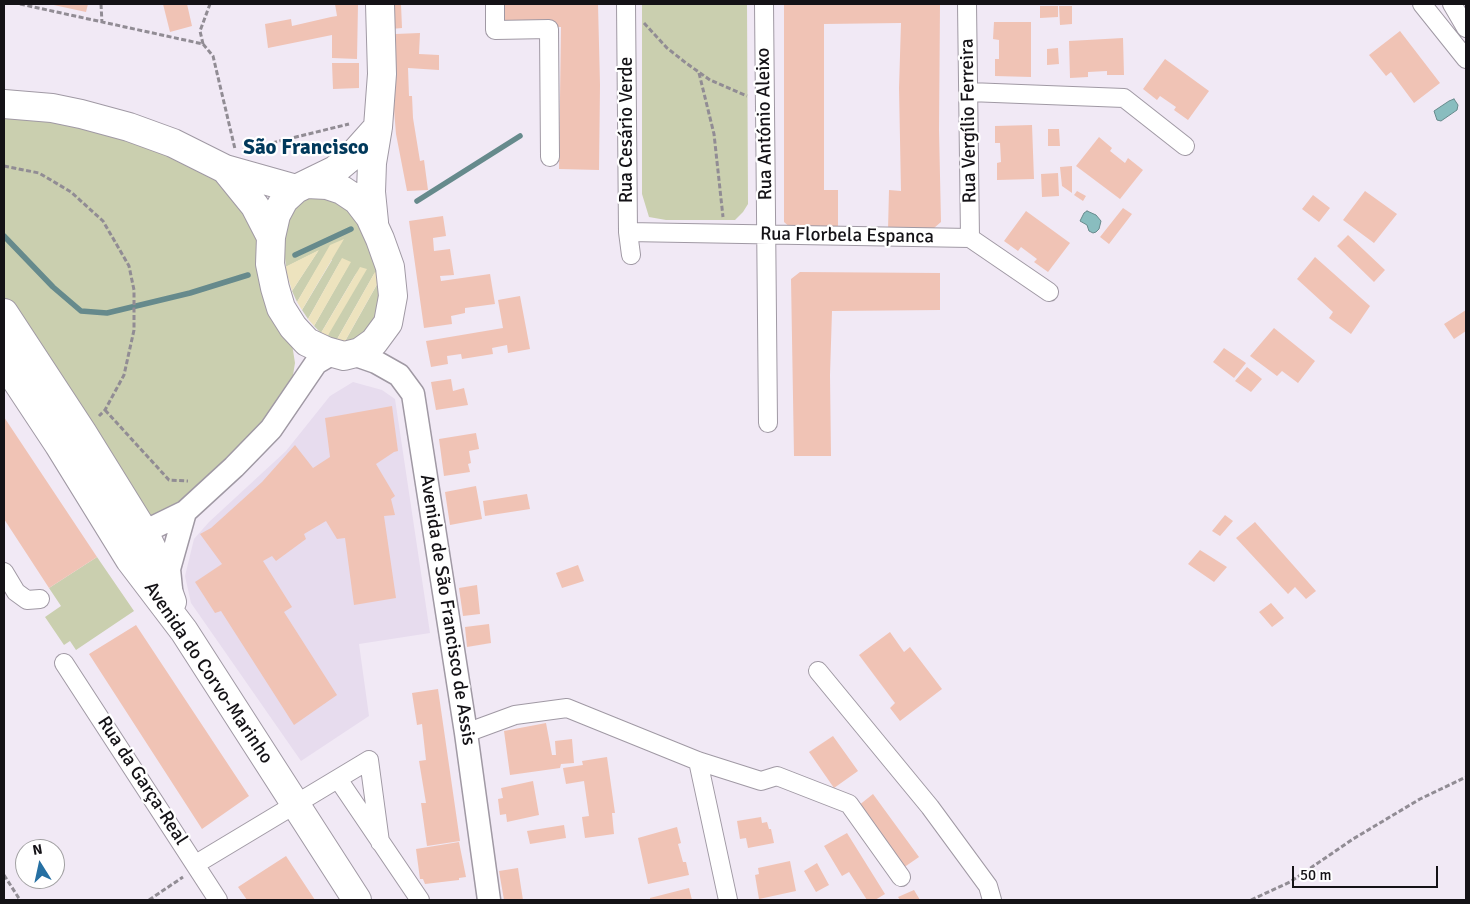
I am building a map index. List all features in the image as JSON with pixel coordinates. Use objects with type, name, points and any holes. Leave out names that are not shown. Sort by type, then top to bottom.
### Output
[{"type":"main road","points":[[374,226],[370,192],[382,74],[380,4]]},
{"type":"main road","points":[[4,104],[43,107],[71,112],[129,127],[172,143],[225,169],[302,186],[328,185],[342,190],[357,200],[370,217],[390,267],[393,296],[388,323],[374,342],[360,352],[343,353]]},
{"type":"main road","name":"Avenida de São Francisco de Assis","points":[[343,353],[307,342],[293,327],[281,308],[270,264],[271,237],[276,215],[284,200],[302,186],[335,170],[353,155],[378,127]]},
{"type":"main road","points":[[225,169],[255,206],[271,237]]},
{"type":"main road","points":[[4,314],[82,432],[144,532],[184,632]]},
{"type":"main road","name":"Avenida do Corvo-Marinho","points":[[4,362],[59,445],[130,560],[184,632],[357,900]]},
{"type":"street","points":[[494,4],[495,30],[549,29],[550,157]]},
{"type":"street","name":"Rua Cesário Verde","points":[[626,4],[628,232],[631,255]]},
{"type":"street","name":"Rua António Aleixo","points":[[764,4],[768,423]]},
{"type":"street","name":"Rua Vergílio Ferreira","points":[[967,4],[970,238]]},
{"type":"street","points":[[1422,4],[1466,59]]},
{"type":"street","points":[[1452,4],[1466,28]]},
{"type":"street","points":[[969,92],[1124,98],[1185,146]]},
{"type":"street","name":"Rua Florbela Espanca","points":[[628,232],[970,238]]},
{"type":"street","points":[[970,238],[1049,292]]},
{"type":"street","points":[[4,348],[20,356],[57,396]]},
{"type":"street","points":[[110,527],[134,534],[144,532],[185,512],[234,467],[270,429],[316,363],[343,353]]},
{"type":"street","name":"Avenida de São Francisco de Assis","points":[[343,353],[376,362],[398,375],[413,394],[466,733],[489,900]]},
{"type":"street","points":[[174,606],[169,569],[185,512]]},
{"type":"street","points":[[4,572],[16,592],[28,600],[40,599]]},
{"type":"street","name":"Rua da Garça-Real","points":[[64,663],[218,900]]},
{"type":"street","points":[[818,672],[930,807],[988,886],[992,900]]},
{"type":"street","points":[[466,733],[515,715],[567,708],[698,761],[761,781],[777,776],[849,804],[901,877]]},
{"type":"street","points":[[196,864],[369,760],[380,842]]},
{"type":"street","points":[[698,761],[728,900]]},
{"type":"street","points":[[338,779],[420,900]]},
{"type":"path","points":[[20,4],[203,44]]},
{"type":"path","points":[[101,4],[102,22]]},
{"type":"path","points":[[210,4],[200,31],[203,44],[213,56],[235,151],[358,122],[378,127]]},
{"type":"path","points":[[642,21],[667,48],[710,80],[747,96]]},
{"type":"path","points":[[699,72],[714,134],[723,221]]},
{"type":"path","points":[[4,166],[39,173],[71,192],[103,221],[130,266],[134,294],[134,330],[124,375],[105,410],[82,432]]},
{"type":"path","points":[[105,410],[155,468],[168,480],[198,481],[206,492]]},
{"type":"path","points":[[1251,900],[1290,882],[1353,839],[1420,799],[1466,777]]},
{"type":"path","points":[[149,900],[179,881],[196,864]]},
{"type":"path","points":[[4,875],[20,900]]},
{"type":"shaded area","points":[[642,4],[747,4],[748,204],[735,220],[666,220],[649,217],[642,194]]},
{"type":"shaded area","points":[[1454,99],[1458,105],[1457,110],[1441,121],[1437,120],[1434,111]]},
{"type":"shaded area","points":[[4,116],[68,121],[165,151],[212,177],[239,195],[251,211],[292,344],[295,363],[292,381],[283,406],[180,503],[147,521],[4,298]]},
{"type":"shaded area","points":[[329,194],[359,219],[379,274],[374,274],[336,341],[327,337],[357,272],[321,333],[314,326],[348,266],[340,262],[308,319],[302,310],[332,260],[324,257],[297,302],[292,291],[318,251],[286,267],[284,249],[284,232],[291,209],[305,196]]},
{"type":"shaded area","points":[[1087,211],[1096,215],[1101,221],[1096,232],[1089,231],[1087,225],[1080,221]]},
{"type":"shaded area","points":[[380,279],[381,286],[376,316],[361,338],[344,343]]},
{"type":"shaded area","points":[[353,382],[382,390],[395,399],[430,633],[359,644],[369,716],[301,761],[191,603],[185,576],[194,539],[209,522],[286,451],[330,396]]},
{"type":"shaded area","points":[[97,557],[134,611],[76,650],[70,641],[64,645],[45,617],[61,606],[49,588]]},
{"type":"sand","points":[[344,239],[302,310],[297,302],[330,245]]},
{"type":"sand","points":[[319,250],[292,291],[285,267]]},
{"type":"sand","points":[[342,258],[351,262],[314,326],[308,319]]},
{"type":"sand","points":[[360,267],[367,269],[327,337],[321,333]]},
{"type":"sand","points":[[375,272],[379,274],[380,279],[344,343],[336,341]]},
{"type":"building","points":[[49,4],[88,4],[86,12]]},
{"type":"building","points":[[163,4],[187,4],[192,26],[170,32]]},
{"type":"building","points":[[335,4],[358,4],[357,59],[332,58],[332,35],[268,48],[265,24],[291,19],[292,26],[337,16]]},
{"type":"building","points":[[390,4],[401,4],[402,28],[391,29]]},
{"type":"building","points":[[504,4],[598,4],[600,85],[599,170],[559,169],[561,27],[504,26]]},
{"type":"building","points":[[784,4],[940,4],[939,130],[941,222],[934,228],[888,230],[889,190],[901,191],[899,88],[901,23],[824,24],[824,190],[838,190],[838,229],[792,229],[784,222]]},
{"type":"building","points":[[1040,6],[1058,6],[1058,17],[1040,18]]},
{"type":"building","points":[[1059,6],[1072,6],[1072,24],[1060,25]]},
{"type":"building","points":[[994,22],[1031,22],[1031,77],[995,76],[995,59],[999,59],[999,40],[993,39]]},
{"type":"building","points":[[1400,31],[1440,83],[1414,103],[1391,72],[1386,76],[1369,55]]},
{"type":"building","points":[[420,33],[419,54],[439,55],[439,70],[408,68],[409,96],[412,96],[413,118],[420,161],[424,160],[428,190],[407,191],[396,134],[393,97],[395,34]]},
{"type":"building","points":[[1123,38],[1124,75],[1107,75],[1107,71],[1088,72],[1088,77],[1070,78],[1069,41]]},
{"type":"building","points":[[1058,48],[1059,64],[1047,65],[1047,49]]},
{"type":"building","points":[[1165,59],[1209,91],[1188,120],[1174,110],[1176,107],[1160,96],[1157,100],[1143,89]]},
{"type":"building","points":[[332,63],[359,63],[359,88],[333,89]]},
{"type":"building","points":[[1032,125],[1034,179],[997,180],[997,163],[1001,162],[1000,143],[995,143],[995,126]]},
{"type":"building","points":[[1048,129],[1059,129],[1060,146],[1048,146]]},
{"type":"building","points":[[1099,137],[1112,148],[1110,151],[1125,163],[1128,158],[1143,170],[1120,199],[1076,166]]},
{"type":"building","points":[[1072,166],[1072,193],[1062,186],[1060,167]]},
{"type":"building","points":[[1058,173],[1059,196],[1042,197],[1041,174]]},
{"type":"building","points":[[1077,191],[1086,196],[1083,201],[1074,195]]},
{"type":"building","points":[[1365,191],[1397,214],[1374,243],[1343,220]]},
{"type":"building","points":[[1313,195],[1330,208],[1319,222],[1302,209]]},
{"type":"building","points":[[1123,208],[1132,214],[1109,244],[1100,237]]},
{"type":"building","points":[[1026,211],[1070,243],[1048,272],[1034,262],[1037,259],[1021,247],[1018,251],[1004,241]]},
{"type":"building","points":[[443,216],[446,236],[433,238],[434,251],[450,249],[454,275],[440,276],[441,281],[490,274],[495,304],[465,308],[465,313],[451,316],[452,324],[424,328],[409,221]]},
{"type":"building","points":[[1348,235],[1385,270],[1374,282],[1337,246]]},
{"type":"building","points":[[1315,257],[1370,306],[1351,334],[1329,318],[1333,312],[1297,279]]},
{"type":"building","points":[[800,272],[940,273],[940,310],[832,311],[830,375],[831,456],[794,456],[791,279]]},
{"type":"building","points":[[520,296],[530,349],[508,353],[507,345],[492,348],[493,354],[462,359],[461,354],[447,356],[448,364],[431,367],[426,341],[503,328],[498,300]]},
{"type":"building","points":[[1466,310],[1466,331],[1454,339],[1444,324]]},
{"type":"building","points":[[1274,328],[1315,361],[1298,383],[1282,371],[1277,376],[1250,356]]},
{"type":"building","points":[[1224,348],[1246,363],[1234,378],[1213,362]]},
{"type":"building","points":[[1247,367],[1262,379],[1251,392],[1235,381]]},
{"type":"building","points":[[451,379],[453,391],[464,388],[468,405],[436,410],[431,382]]},
{"type":"building","points":[[392,406],[398,451],[376,464],[395,496],[391,499],[395,515],[384,516],[396,598],[354,605],[345,538],[337,539],[326,521],[304,534],[306,539],[276,561],[272,556],[263,561],[292,607],[284,612],[337,695],[294,725],[221,611],[215,613],[195,582],[222,564],[200,534],[211,528],[262,482],[295,445],[313,468],[330,457],[325,418]]},
{"type":"building","points":[[4,417],[97,557],[49,588],[4,519]]},
{"type":"building","points":[[476,433],[479,449],[469,451],[471,463],[468,464],[470,472],[444,476],[439,439]]},
{"type":"building","points":[[476,486],[482,519],[450,525],[445,492]]},
{"type":"building","points":[[527,494],[530,509],[485,516],[483,501]]},
{"type":"building","points":[[1225,515],[1233,521],[1220,536],[1212,531]]},
{"type":"building","points":[[1255,522],[1316,591],[1306,599],[1295,587],[1288,594],[1236,538]]},
{"type":"building","points":[[1200,550],[1227,567],[1214,582],[1188,564]]},
{"type":"building","points":[[578,565],[584,581],[562,588],[556,573]]},
{"type":"building","points":[[477,585],[480,614],[463,616],[459,588]]},
{"type":"building","points":[[1271,603],[1284,618],[1272,627],[1259,612]]},
{"type":"building","points":[[489,624],[491,643],[467,647],[465,627]]},
{"type":"building","points":[[136,625],[249,796],[202,829],[89,654]]},
{"type":"building","points":[[890,632],[904,652],[910,647],[942,689],[900,721],[890,708],[895,703],[859,655]]},
{"type":"building","points":[[438,689],[460,841],[427,846],[421,803],[426,803],[419,761],[426,760],[422,724],[417,725],[412,693]]},
{"type":"building","points":[[546,723],[552,755],[556,755],[555,741],[572,739],[574,763],[561,764],[560,768],[510,775],[504,731]]},
{"type":"building","points":[[833,736],[858,771],[834,788],[809,752]]},
{"type":"building","points":[[607,757],[615,813],[612,813],[614,834],[585,838],[582,817],[589,816],[584,781],[566,784],[563,768],[583,765],[582,761]]},
{"type":"building","points":[[533,781],[539,815],[507,822],[506,814],[500,815],[498,799],[503,798],[501,788]]},
{"type":"building","points":[[873,794],[919,857],[903,868],[858,806]]},
{"type":"building","points":[[761,817],[762,823],[767,822],[769,829],[771,829],[774,843],[748,848],[746,838],[740,839],[737,821]]},
{"type":"building","points":[[564,825],[566,838],[530,844],[527,831]]},
{"type":"building","points":[[677,827],[681,843],[678,844],[683,862],[686,862],[689,875],[648,884],[638,838]]},
{"type":"building","points":[[847,833],[885,894],[875,900],[867,900],[849,872],[842,876],[824,846]]},
{"type":"building","points":[[459,842],[466,877],[459,878],[459,880],[425,884],[423,879],[420,879],[416,849]]},
{"type":"building","points":[[286,856],[315,900],[247,900],[238,887]]},
{"type":"building","points":[[790,861],[796,891],[759,899],[755,875],[759,874],[758,868]]},
{"type":"building","points":[[817,863],[829,885],[816,892],[804,871]]},
{"type":"building","points":[[518,868],[523,900],[504,900],[499,871]]},
{"type":"building","points":[[689,888],[692,900],[650,900],[650,898]]},
{"type":"building","points":[[914,890],[920,900],[900,900],[898,897]]},
{"type":"waterway","points":[[417,201],[520,136]]},
{"type":"waterway","points":[[295,255],[351,229]]},
{"type":"waterway","points":[[4,236],[53,287],[81,311],[107,313],[190,293],[248,275]]},
{"type":"district","name":"São Francisco","points":[[306,148]]}]
